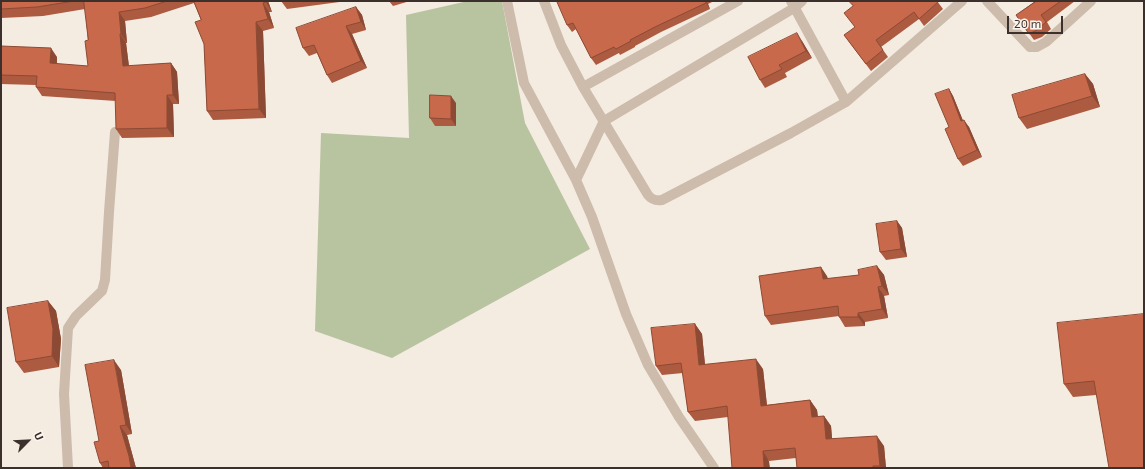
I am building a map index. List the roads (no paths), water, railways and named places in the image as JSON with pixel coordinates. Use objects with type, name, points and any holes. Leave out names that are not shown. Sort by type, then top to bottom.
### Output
[{"type":"street","points":[[507,1],[524,82],[576,180],[592,216],[626,314],[648,364],[679,417],[714,468]]},
{"type":"street","points":[[544,1],[561,45],[583,87],[648,196],[657,201],[662,200],[791,133],[846,102],[962,1]]},
{"type":"street","points":[[583,87],[738,1]]},
{"type":"street","points":[[987,1],[1030,47],[1037,47],[1046,42],[1091,1]]},
{"type":"street","points":[[576,180],[604,121],[796,3],[846,102]]},
{"type":"street","points":[[68,468],[64,394],[68,328],[76,316],[102,291],[105,280],[115,132]]}]
